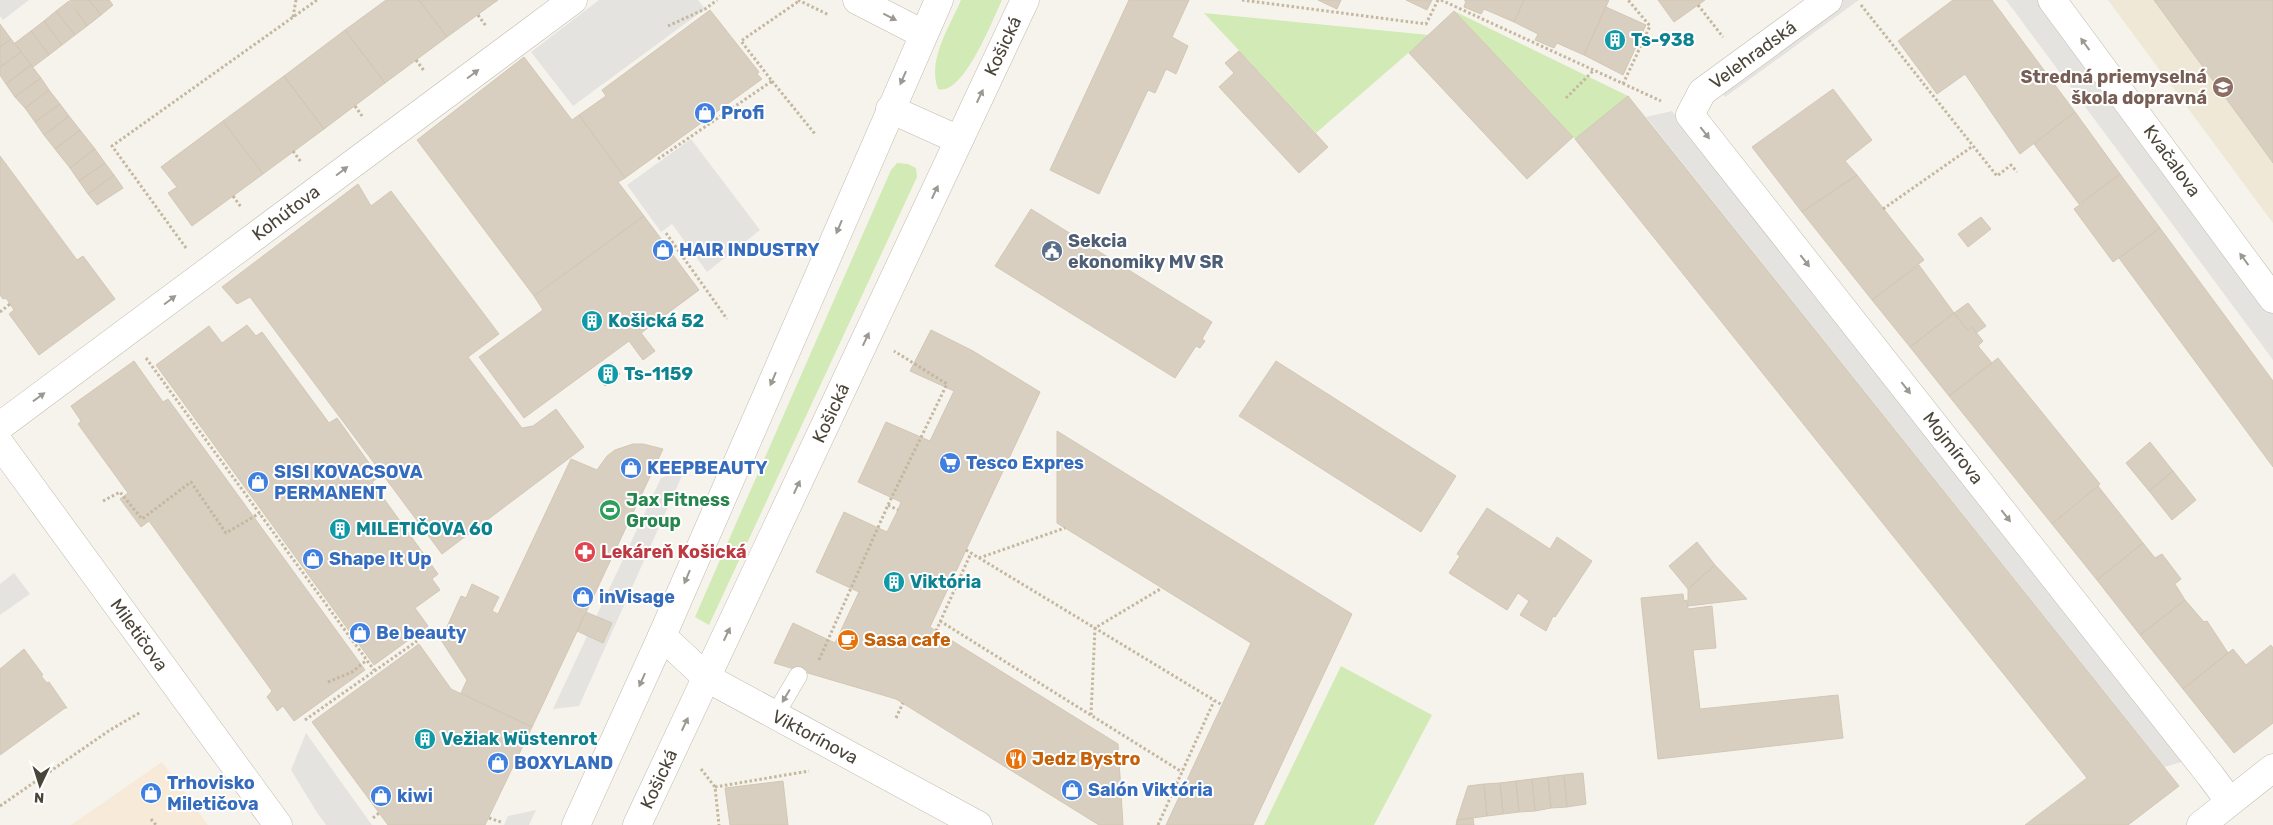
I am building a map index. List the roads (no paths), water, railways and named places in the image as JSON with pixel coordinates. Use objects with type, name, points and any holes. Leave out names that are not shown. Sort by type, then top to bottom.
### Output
[{"type":"street","name":"Kohútova","points":[[0,426],[573,0]]},
{"type":"street","points":[[856,0],[923,34]]},
{"type":"street","points":[[576,825],[662,636],[938,0]]},
{"type":"street","name":"Košická","points":[[638,825],[1025,0]]},
{"type":"street","name":"Velehradská","points":[[1696,104],[1828,0]]},
{"type":"street","name":"Kvačalova","points":[[2052,0],[2273,298]]},
{"type":"street","name":"Mojmírova","points":[[1696,104],[2230,802]]},
{"type":"street","points":[[890,109],[959,140]]},
{"type":"street","name":"Miletičova","points":[[0,444],[278,825]]},
{"type":"street","name":"Viktorínova","points":[[662,636],[707,678],[978,825]]},
{"type":"street","points":[[2201,825],[2273,768]]},
{"type":"lane","points":[[775,715],[798,676]]},
{"type":"place","name":"Ts-938","points":[[1615,40]]},
{"type":"place","name":"Stredná priemyselná škola dopravná","points":[[2223,87]]},
{"type":"place","name":"Profi","points":[[705,113]]},
{"type":"place","name":"HAIR INDUSTRY","points":[[663,250]]},
{"type":"place","name":"Sekcia ekonomiky MV SR","points":[[1052,251]]},
{"type":"place","name":"Košická 52","points":[[592,321]]},
{"type":"place","name":"Ts-1159","points":[[608,374]]},
{"type":"place","name":"Tesco Expres","points":[[950,463]]},
{"type":"place","name":"KEEPBEAUTY","points":[[631,468]]},
{"type":"place","name":"SISI KOVACSOVA PERMANENT","points":[[258,482]]},
{"type":"place","name":"Jax Fitness Group","points":[[610,510]]},
{"type":"place","name":"MILETIČOVA 60","points":[[340,529]]},
{"type":"place","name":"Lekáreň Košická","points":[[585,552]]},
{"type":"place","name":"Shape It Up","points":[[313,559]]},
{"type":"place","name":"Viktória","points":[[894,582]]},
{"type":"place","name":"inVisage","points":[[583,597]]},
{"type":"place","name":"Be beauty","points":[[360,633]]},
{"type":"place","name":"Sasa cafe","points":[[848,640]]},
{"type":"place","name":"Vežiak Wüstenrot","points":[[425,739]]},
{"type":"place","name":"Jedz Bystro","points":[[1016,759]]},
{"type":"place","name":"BOXYLAND","points":[[498,763]]},
{"type":"place","name":"Salón Viktória","points":[[1072,790]]},
{"type":"place","name":"Trhovisko Miletičova","points":[[151,793]]},
{"type":"place","name":"kiwi","points":[[381,796]]}]
